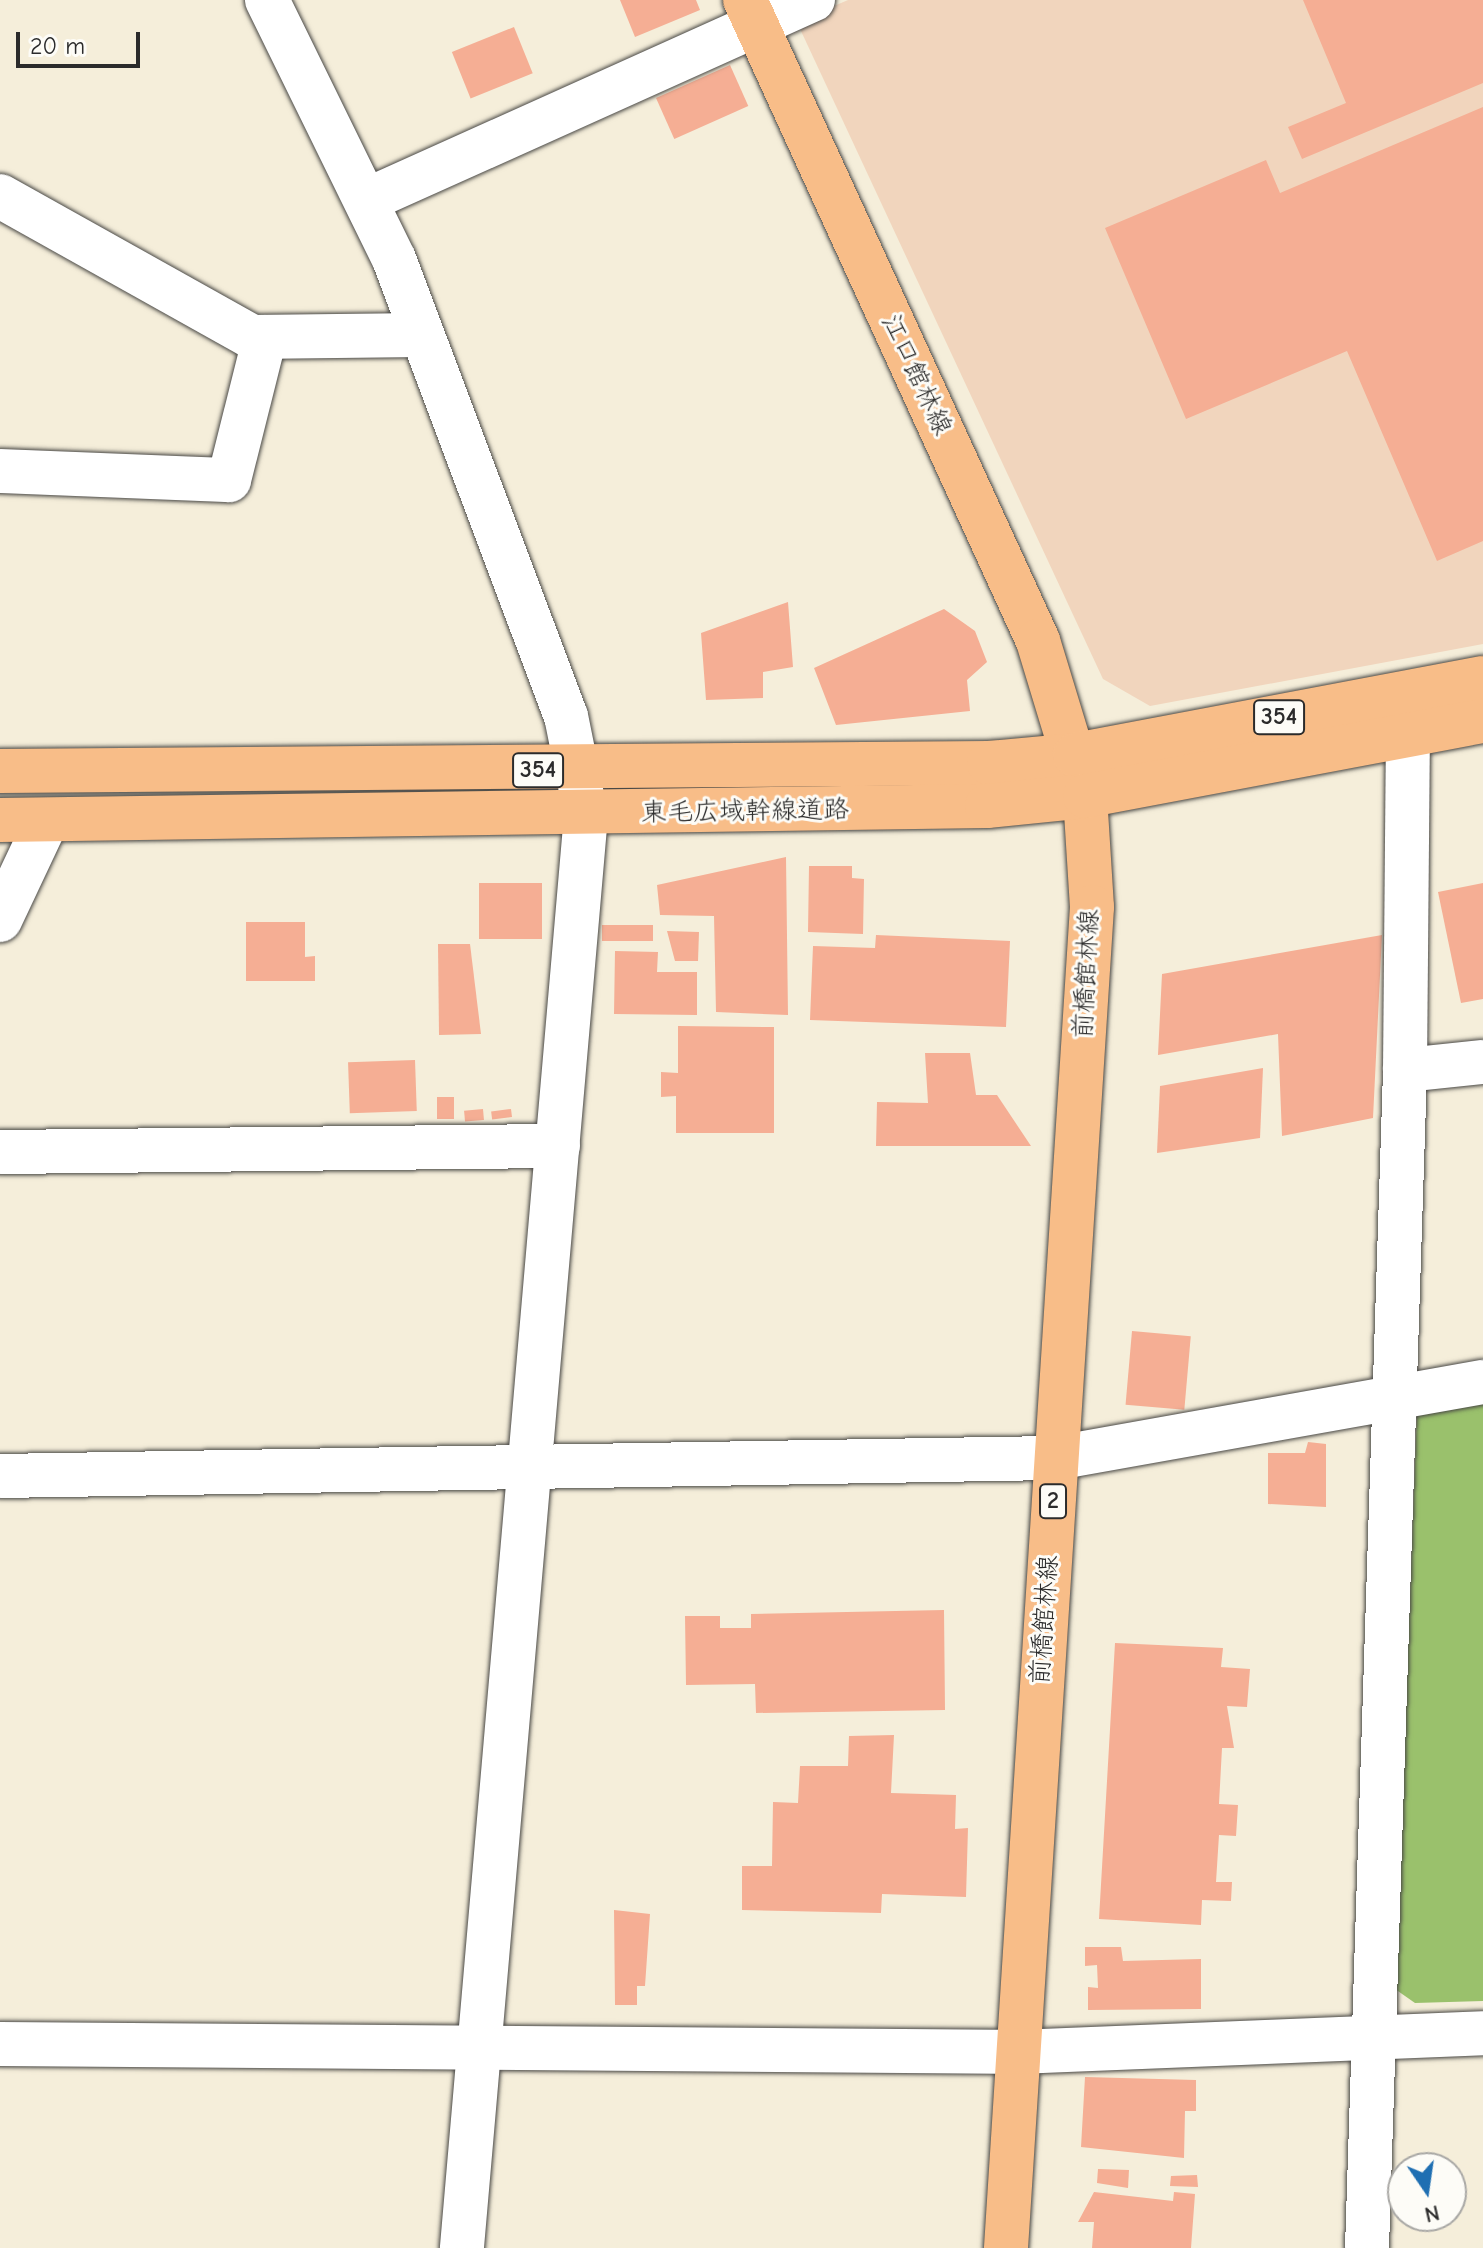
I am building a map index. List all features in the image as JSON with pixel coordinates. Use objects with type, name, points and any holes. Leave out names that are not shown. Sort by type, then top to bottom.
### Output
[{"type":"main road","name":"江口館林線","points":[[750,12],[1038,641],[1075,755]]},
{"type":"main road","name":"東毛広域幹線道路","points":[[0,771],[573,770],[989,763],[1075,755],[1483,678]]},
{"type":"main road","name":"東毛広域幹線道路","points":[[0,820],[586,815],[987,806],[1085,796],[1483,721]]},
{"type":"main road","name":"前橋館林線","points":[[1006,2248],[1092,907],[1085,796],[1075,755]]},
{"type":"street","points":[[267,0],[367,200],[422,335],[566,716],[573,770],[586,815],[462,2248]]},
{"type":"street","points":[[367,200],[750,12],[813,0]]},
{"type":"street","points":[[0,196],[252,337],[422,335]]},
{"type":"street","points":[[0,471],[229,480],[265,337]]},
{"type":"street","points":[[1367,2248],[1405,1070],[1408,735]]},
{"type":"street","points":[[0,920],[47,820]]},
{"type":"street","points":[[1405,1070],[1483,1062]]},
{"type":"street","points":[[0,1152],[558,1146]]},
{"type":"street","points":[[0,1476],[1056,1458],[1483,1382]]},
{"type":"street","points":[[0,2044],[1017,2052],[1483,2033]]},
{"type":"shaded area","points":[[848,0],[1483,0],[1483,644],[1150,706],[1103,679],[801,31],[806,18]]},
{"type":"green space","points":[[1483,1399],[1483,2001],[1415,2003],[1395,1989],[1417,1411]]},
{"type":"building","points":[[620,0],[696,0],[700,10],[635,37]]},
{"type":"building","points":[[1303,0],[1483,0],[1483,83],[1302,159],[1288,127],[1346,103]]},
{"type":"building","points":[[514,27],[533,73],[471,98],[452,52]]},
{"type":"building","points":[[730,65],[748,106],[674,139],[656,98]]},
{"type":"building","points":[[1483,107],[1483,541],[1437,561],[1347,351],[1186,419],[1105,228],[1266,160],[1280,193]]},
{"type":"building","points":[[788,602],[793,667],[763,672],[763,698],[706,700],[701,633]]},
{"type":"building","points":[[944,609],[975,631],[987,662],[967,680],[970,711],[836,725],[814,668]]},
{"type":"building","points":[[786,857],[788,1015],[716,1012],[714,916],[660,915],[657,885]]},
{"type":"building","points":[[809,866],[852,866],[852,878],[864,879],[863,934],[808,932]]},
{"type":"building","points":[[479,883],[542,883],[542,939],[479,939]]},
{"type":"building","points":[[1483,883],[1483,999],[1461,1003],[1438,892]]},
{"type":"building","points":[[246,922],[305,922],[305,957],[315,956],[315,981],[246,981]]},
{"type":"building","points":[[602,925],[653,925],[653,941],[602,941]]},
{"type":"building","points":[[667,931],[699,932],[698,961],[675,961]]},
{"type":"building","points":[[876,935],[1010,941],[1006,1027],[810,1020],[813,946],[875,948]]},
{"type":"building","points":[[1382,935],[1373,1118],[1282,1136],[1278,1034],[1158,1055],[1162,974]]},
{"type":"building","points":[[438,944],[470,944],[481,1034],[439,1035]]},
{"type":"building","points":[[615,951],[658,952],[657,972],[697,972],[697,1015],[614,1014]]},
{"type":"building","points":[[678,1026],[774,1027],[774,1133],[676,1133],[676,1096],[661,1097],[661,1072],[678,1073]]},
{"type":"building","points":[[925,1053],[970,1053],[976,1095],[997,1095],[1031,1146],[876,1146],[877,1102],[928,1103]]},
{"type":"building","points":[[415,1060],[417,1111],[350,1113],[348,1062]]},
{"type":"building","points":[[1263,1068],[1260,1138],[1157,1153],[1160,1086]]},
{"type":"building","points":[[437,1097],[454,1097],[454,1119],[437,1119]]},
{"type":"building","points":[[483,1109],[484,1120],[465,1122],[464,1111]]},
{"type":"building","points":[[511,1109],[512,1117],[492,1119],[491,1111]]},
{"type":"building","points":[[1132,1331],[1191,1336],[1184,1410],[1126,1405]]},
{"type":"building","points":[[1308,1442],[1326,1444],[1326,1507],[1268,1504],[1268,1453],[1305,1453]]},
{"type":"building","points":[[944,1610],[945,1710],[756,1713],[755,1684],[686,1685],[685,1616],[720,1616],[720,1628],[751,1628],[751,1614]]},
{"type":"building","points":[[1115,1643],[1223,1648],[1221,1667],[1250,1669],[1247,1707],[1227,1706],[1234,1748],[1222,1748],[1219,1804],[1238,1805],[1236,1836],[1219,1835],[1216,1882],[1232,1882],[1231,1901],[1202,1900],[1201,1925],[1099,1919]]},
{"type":"building","points":[[894,1735],[891,1793],[956,1795],[955,1829],[968,1828],[966,1897],[882,1894],[881,1913],[742,1910],[742,1866],[772,1866],[773,1802],[798,1803],[800,1766],[848,1766],[849,1736]]},
{"type":"building","points":[[614,1910],[650,1914],[645,1986],[637,1986],[637,2005],[615,2005]]},
{"type":"building","points":[[1085,1947],[1121,1947],[1123,1961],[1201,1959],[1201,2009],[1088,2010],[1088,1987],[1098,1988],[1097,1965],[1085,1966]]},
{"type":"building","points":[[1085,2077],[1196,2080],[1196,2111],[1185,2111],[1184,2158],[1081,2147]]},
{"type":"building","points":[[1098,2169],[1129,2170],[1128,2188],[1097,2183]]},
{"type":"building","points":[[1197,2175],[1198,2187],[1170,2186],[1171,2176]]},
{"type":"building","points":[[1094,2192],[1173,2201],[1174,2192],[1195,2194],[1191,2248],[1092,2248],[1094,2222],[1078,2222]]}]
